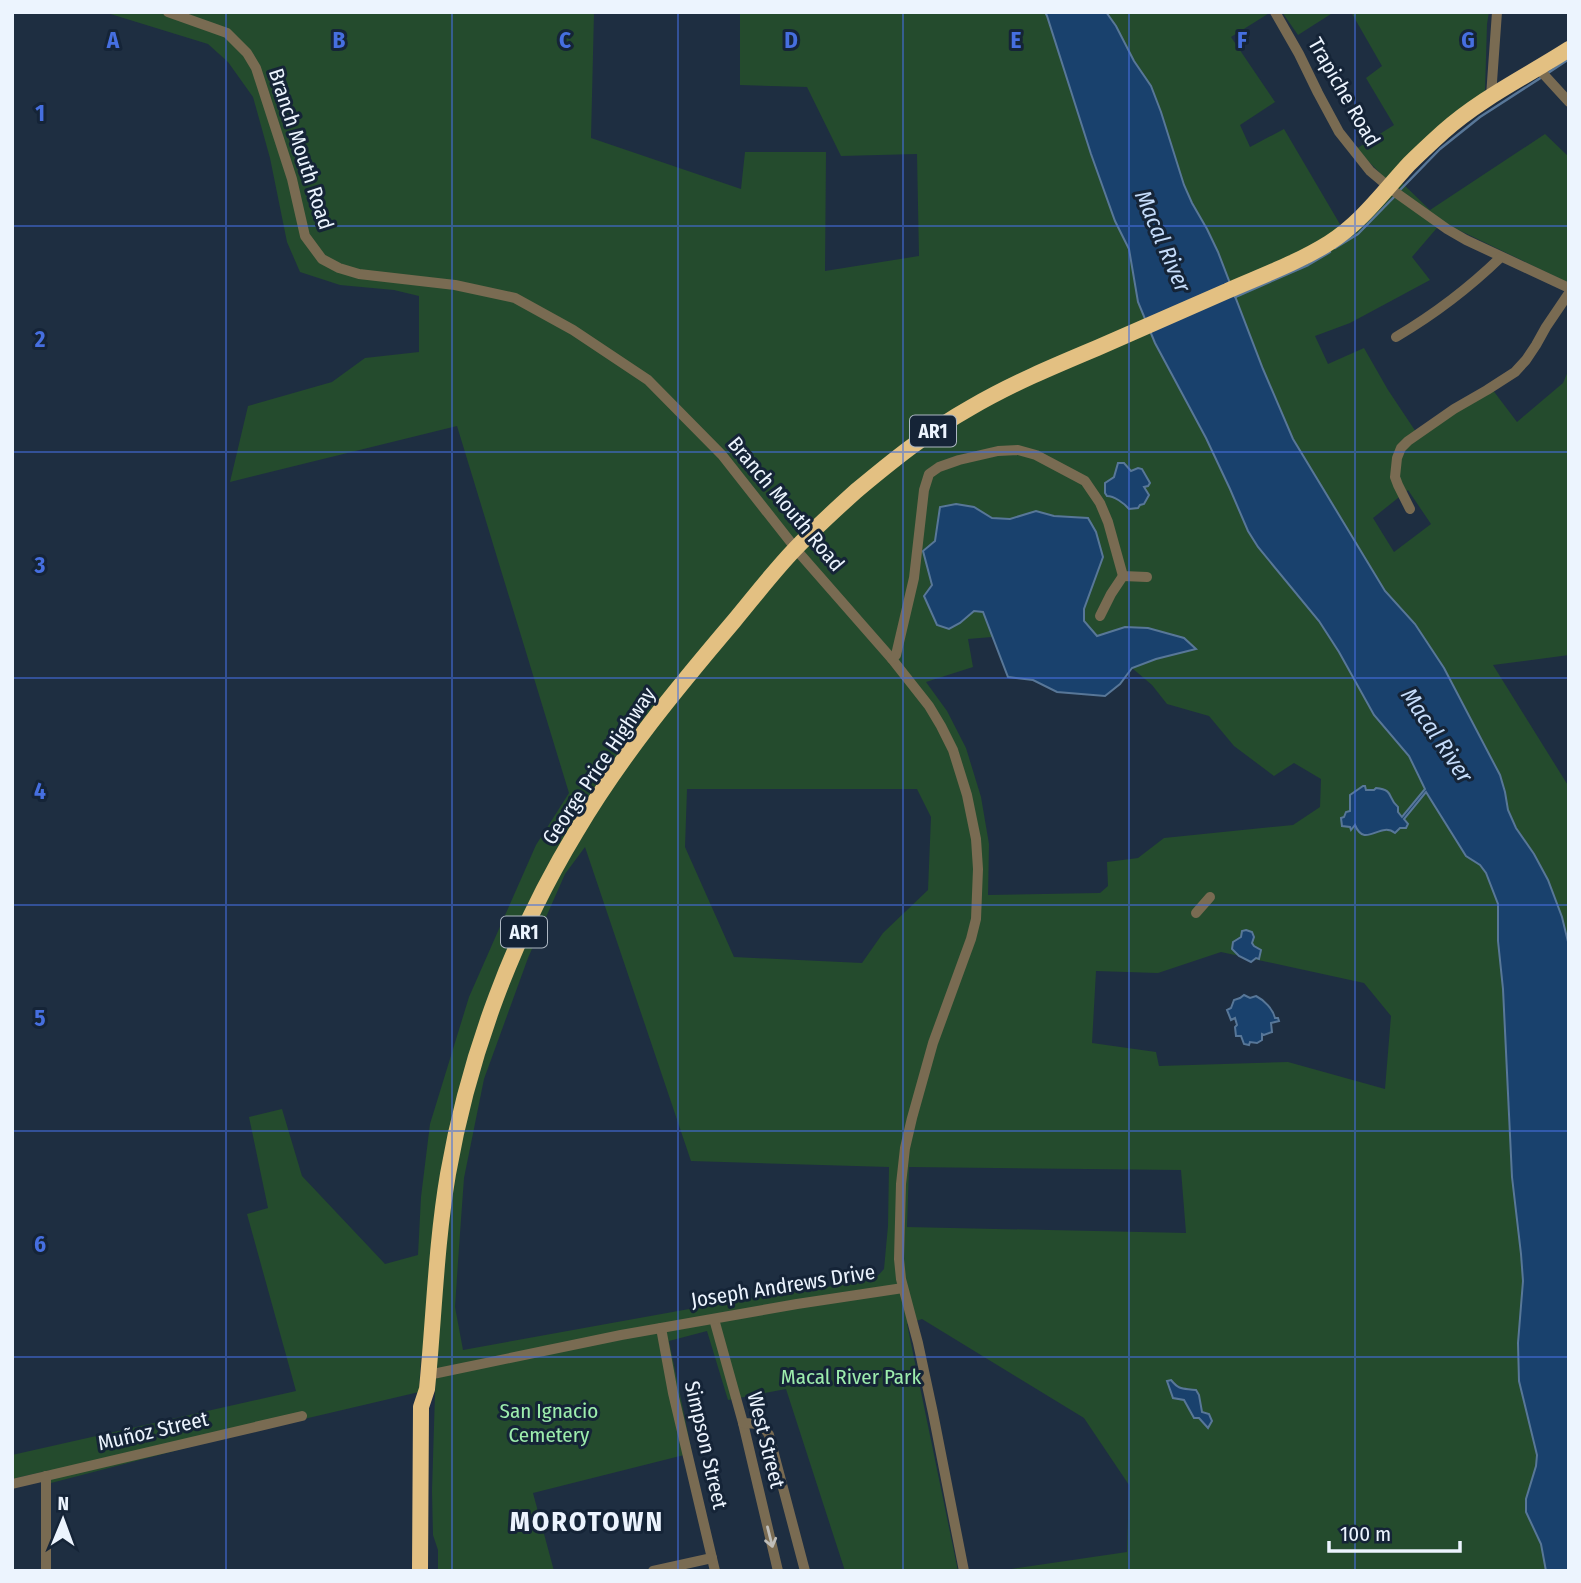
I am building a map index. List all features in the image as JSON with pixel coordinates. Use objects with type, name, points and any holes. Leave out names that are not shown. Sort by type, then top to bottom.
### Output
[{"type":"highway","name":"AR1","points":[[1538,67],[1569,41]]},
{"type":"highway","name":"AR1","points":[[1390,187],[1444,131],[1491,96],[1569,49]]},
{"type":"highway","name":"George Price Highway","points":[[427,1384],[444,1201],[467,1090],[489,1018],[513,954],[558,863],[613,774],[679,685],[796,548],[823,521],[884,468],[936,429],[1000,391],[1037,373],[1314,252],[1339,237],[1390,187]]},
{"type":"highway","name":"AR1","points":[[421,1571],[421,1407],[427,1384]]},
{"type":"highway","name":"AR1","points":[[427,1384],[430,1408],[429,1571]]},
{"type":"street","name":"Branch Mouth Road","points":[[168,12],[227,33],[247,53],[256,68],[285,155],[305,236],[322,260],[359,274],[455,285],[514,298],[573,330],[648,380],[722,455],[796,548],[892,659],[929,706],[941,726],[960,770],[972,815],[978,869],[975,919],[971,939],[929,1055],[905,1148],[899,1206],[899,1259],[903,1288]]},
{"type":"street","name":"Trapiche Road","points":[[1275,12],[1339,132],[1370,171],[1447,229],[1569,290]]},
{"type":"street","points":[[1491,96],[1497,12]]},
{"type":"street","points":[[1538,67],[1569,102]]},
{"type":"street","points":[[1396,337],[1425,320],[1501,257]]},
{"type":"street","points":[[1410,509],[1395,477],[1401,449],[1408,441],[1454,409],[1515,372],[1536,345],[1569,290]]},
{"type":"street","points":[[892,659],[896,654],[911,592],[924,490],[929,474],[939,467],[959,460],[998,451],[1018,450],[1036,455],[1085,481],[1100,503],[1123,576],[1100,616]]},
{"type":"street","points":[[1123,576],[1147,576]]},
{"type":"street","points":[[1196,913],[1210,897]]},
{"type":"street","name":"Joseph Andrews Drive","points":[[427,1384],[621,1335],[903,1288],[918,1343],[964,1571]]},
{"type":"street","name":"West Street","points":[[714,1319],[743,1423],[778,1571]]},
{"type":"street","name":"Simpson Street","points":[[660,1328],[715,1571]]},
{"type":"street","name":"Muñoz Street","points":[[12,1484],[302,1416]]},
{"type":"street","points":[[743,1423],[761,1425],[769,1435],[805,1571]]},
{"type":"street","points":[[46,1476],[46,1571]]},
{"type":"street","points":[[653,1571],[712,1558]]},
{"type":"green space","points":[[104,12],[594,12],[591,138],[741,189],[745,152],[826,152],[825,271],[919,256],[917,154],[841,156],[807,87],[740,85],[740,12],[1045,12],[1091,154],[1115,221],[1129,249],[1138,302],[1155,343],[1206,438],[1248,531],[1319,621],[1374,715],[1409,756],[1426,791],[1458,844],[1466,856],[1480,865],[1486,873],[1498,904],[1509,1127],[1523,1281],[1518,1343],[1519,1381],[1537,1455],[1526,1499],[1526,1512],[1541,1544],[1546,1571],[998,1571],[1127,1552],[1129,1485],[1084,1418],[922,1319],[907,1324],[958,1571],[845,1571],[786,1389],[728,1400],[707,1331],[669,1341],[692,1453],[533,1493],[554,1571],[438,1571],[438,1550],[433,1535],[432,1491],[436,1361],[421,1357],[419,1392],[236,1435],[51,1483],[51,1470],[12,1479],[12,1455],[296,1391],[247,1214],[268,1208],[249,1117],[282,1109],[302,1176],[385,1264],[418,1255],[421,1197],[430,1124],[469,997],[536,845],[569,793],[457,426],[230,482],[248,406],[332,382],[365,358],[419,352],[419,296],[394,290],[340,285],[300,272],[287,242],[270,158],[253,97],[228,62],[208,44]],"holes":[[[973,506],[992,518],[1010,519],[1036,511],[1054,516],[1088,518],[1103,557],[1084,609],[1084,621],[1097,636],[1125,627],[1148,628],[1184,639],[1195,649],[1132,668],[1152,685],[1167,704],[1209,716],[1234,746],[1274,776],[1294,763],[1321,779],[1320,807],[1293,825],[1164,838],[1138,858],[1107,862],[1108,886],[1100,893],[988,895],[989,844],[981,797],[966,748],[947,711],[926,682],[973,667],[968,639],[992,637],[983,612],[974,611],[960,623],[937,625],[924,597]],[[687,789],[917,789],[931,817],[928,890],[883,933],[862,963],[734,957],[685,847]],[[585,847],[691,1161],[889,1167],[884,1269],[874,1280],[750,1298],[463,1350],[455,1307],[464,1178],[484,1079],[528,958],[565,874]],[[1221,952],[1364,983],[1391,1016],[1385,1089],[1288,1062],[1159,1066],[1156,1052],[1092,1043],[1096,971],[1158,973]],[[909,1167],[1181,1170],[1186,1233],[907,1227]]]},
{"type":"green space","points":[[1106,12],[1271,12],[1231,37],[1275,102],[1240,125],[1250,147],[1284,129],[1341,226],[1284,273],[1402,183],[1430,210],[1545,134],[1569,157],[1569,283],[1442,222],[1412,257],[1430,280],[1350,323],[1315,336],[1328,364],[1364,348],[1416,432],[1489,385],[1517,422],[1563,383],[1569,369],[1569,655],[1493,665],[1569,787],[1569,946],[1562,917],[1548,880],[1508,810],[1500,775],[1444,668],[1415,624],[1385,591],[1293,439],[1218,252],[1184,185],[1151,86]],"holes":[[[1408,490],[1431,524],[1394,552],[1373,518]]]},
{"type":"green space","points":[[1282,12],[1334,12],[1298,35]]},
{"type":"green space","points":[[1351,12],[1489,12],[1485,91],[1386,179],[1356,149],[1394,125],[1366,78],[1382,66]]},
{"type":"water","name":"Macal River","points":[[1045,12],[1106,12],[1151,86],[1184,185],[1218,252],[1293,439],[1385,591],[1415,624],[1444,668],[1500,775],[1508,810],[1548,880],[1562,917],[1569,946],[1569,1571],[1546,1571],[1541,1544],[1526,1512],[1526,1499],[1537,1455],[1519,1381],[1518,1343],[1523,1281],[1512,1177],[1498,904],[1486,873],[1480,865],[1466,856],[1426,792],[1404,819],[1408,824],[1406,828],[1400,828],[1395,833],[1384,830],[1363,835],[1355,825],[1351,830],[1350,827],[1342,826],[1341,818],[1350,811],[1350,795],[1363,786],[1366,790],[1376,788],[1386,791],[1402,817],[1425,789],[1409,756],[1374,715],[1319,621],[1248,531],[1206,438],[1155,343],[1138,302],[1129,249],[1115,221],[1091,154]]},
{"type":"water","points":[[1118,463],[1124,463],[1131,471],[1142,469],[1150,483],[1144,487],[1149,495],[1138,508],[1129,509],[1105,493],[1105,483],[1114,477]]},
{"type":"water","points":[[956,504],[974,507],[992,518],[1010,519],[1036,511],[1054,516],[1088,518],[1096,532],[1103,557],[1084,609],[1084,621],[1097,636],[1125,627],[1148,628],[1184,638],[1196,649],[1132,668],[1120,684],[1105,696],[1057,692],[1033,680],[1008,677],[983,612],[974,611],[949,629],[937,625],[924,596],[932,585],[923,551],[935,541],[940,507]]},
{"type":"water","points":[[1246,930],[1252,932],[1252,943],[1261,950],[1259,959],[1251,962],[1232,949],[1233,942]]},
{"type":"water","points":[[1244,995],[1250,998],[1256,996],[1262,1000],[1279,1021],[1271,1023],[1272,1032],[1262,1034],[1262,1040],[1257,1043],[1250,1042],[1249,1045],[1244,1044],[1241,1036],[1236,1036],[1235,1018],[1231,1020],[1227,1010],[1231,1008],[1234,1000]]},
{"type":"water","points":[[1171,1380],[1179,1387],[1196,1390],[1202,1412],[1209,1414],[1212,1421],[1208,1428],[1199,1418],[1194,1418],[1184,1400],[1173,1398],[1167,1381]]},
{"type":"waterway","points":[[1548,73],[1569,59]]},
{"type":"waterway","points":[[1400,190],[1440,149],[1480,117],[1542,77]]},
{"type":"waterway","points":[[1335,248],[1358,234],[1396,195]]},
{"type":"waterway","points":[[1235,297],[1308,265],[1330,252]]},
{"type":"district","name":"MOROTOWN","points":[[587,1521]]},
{"type":"park label","name":"Macal River Park","points":[[851,1377]]},
{"type":"park label","name":"San Ignacio Cemetery","points":[[549,1423]]}]
